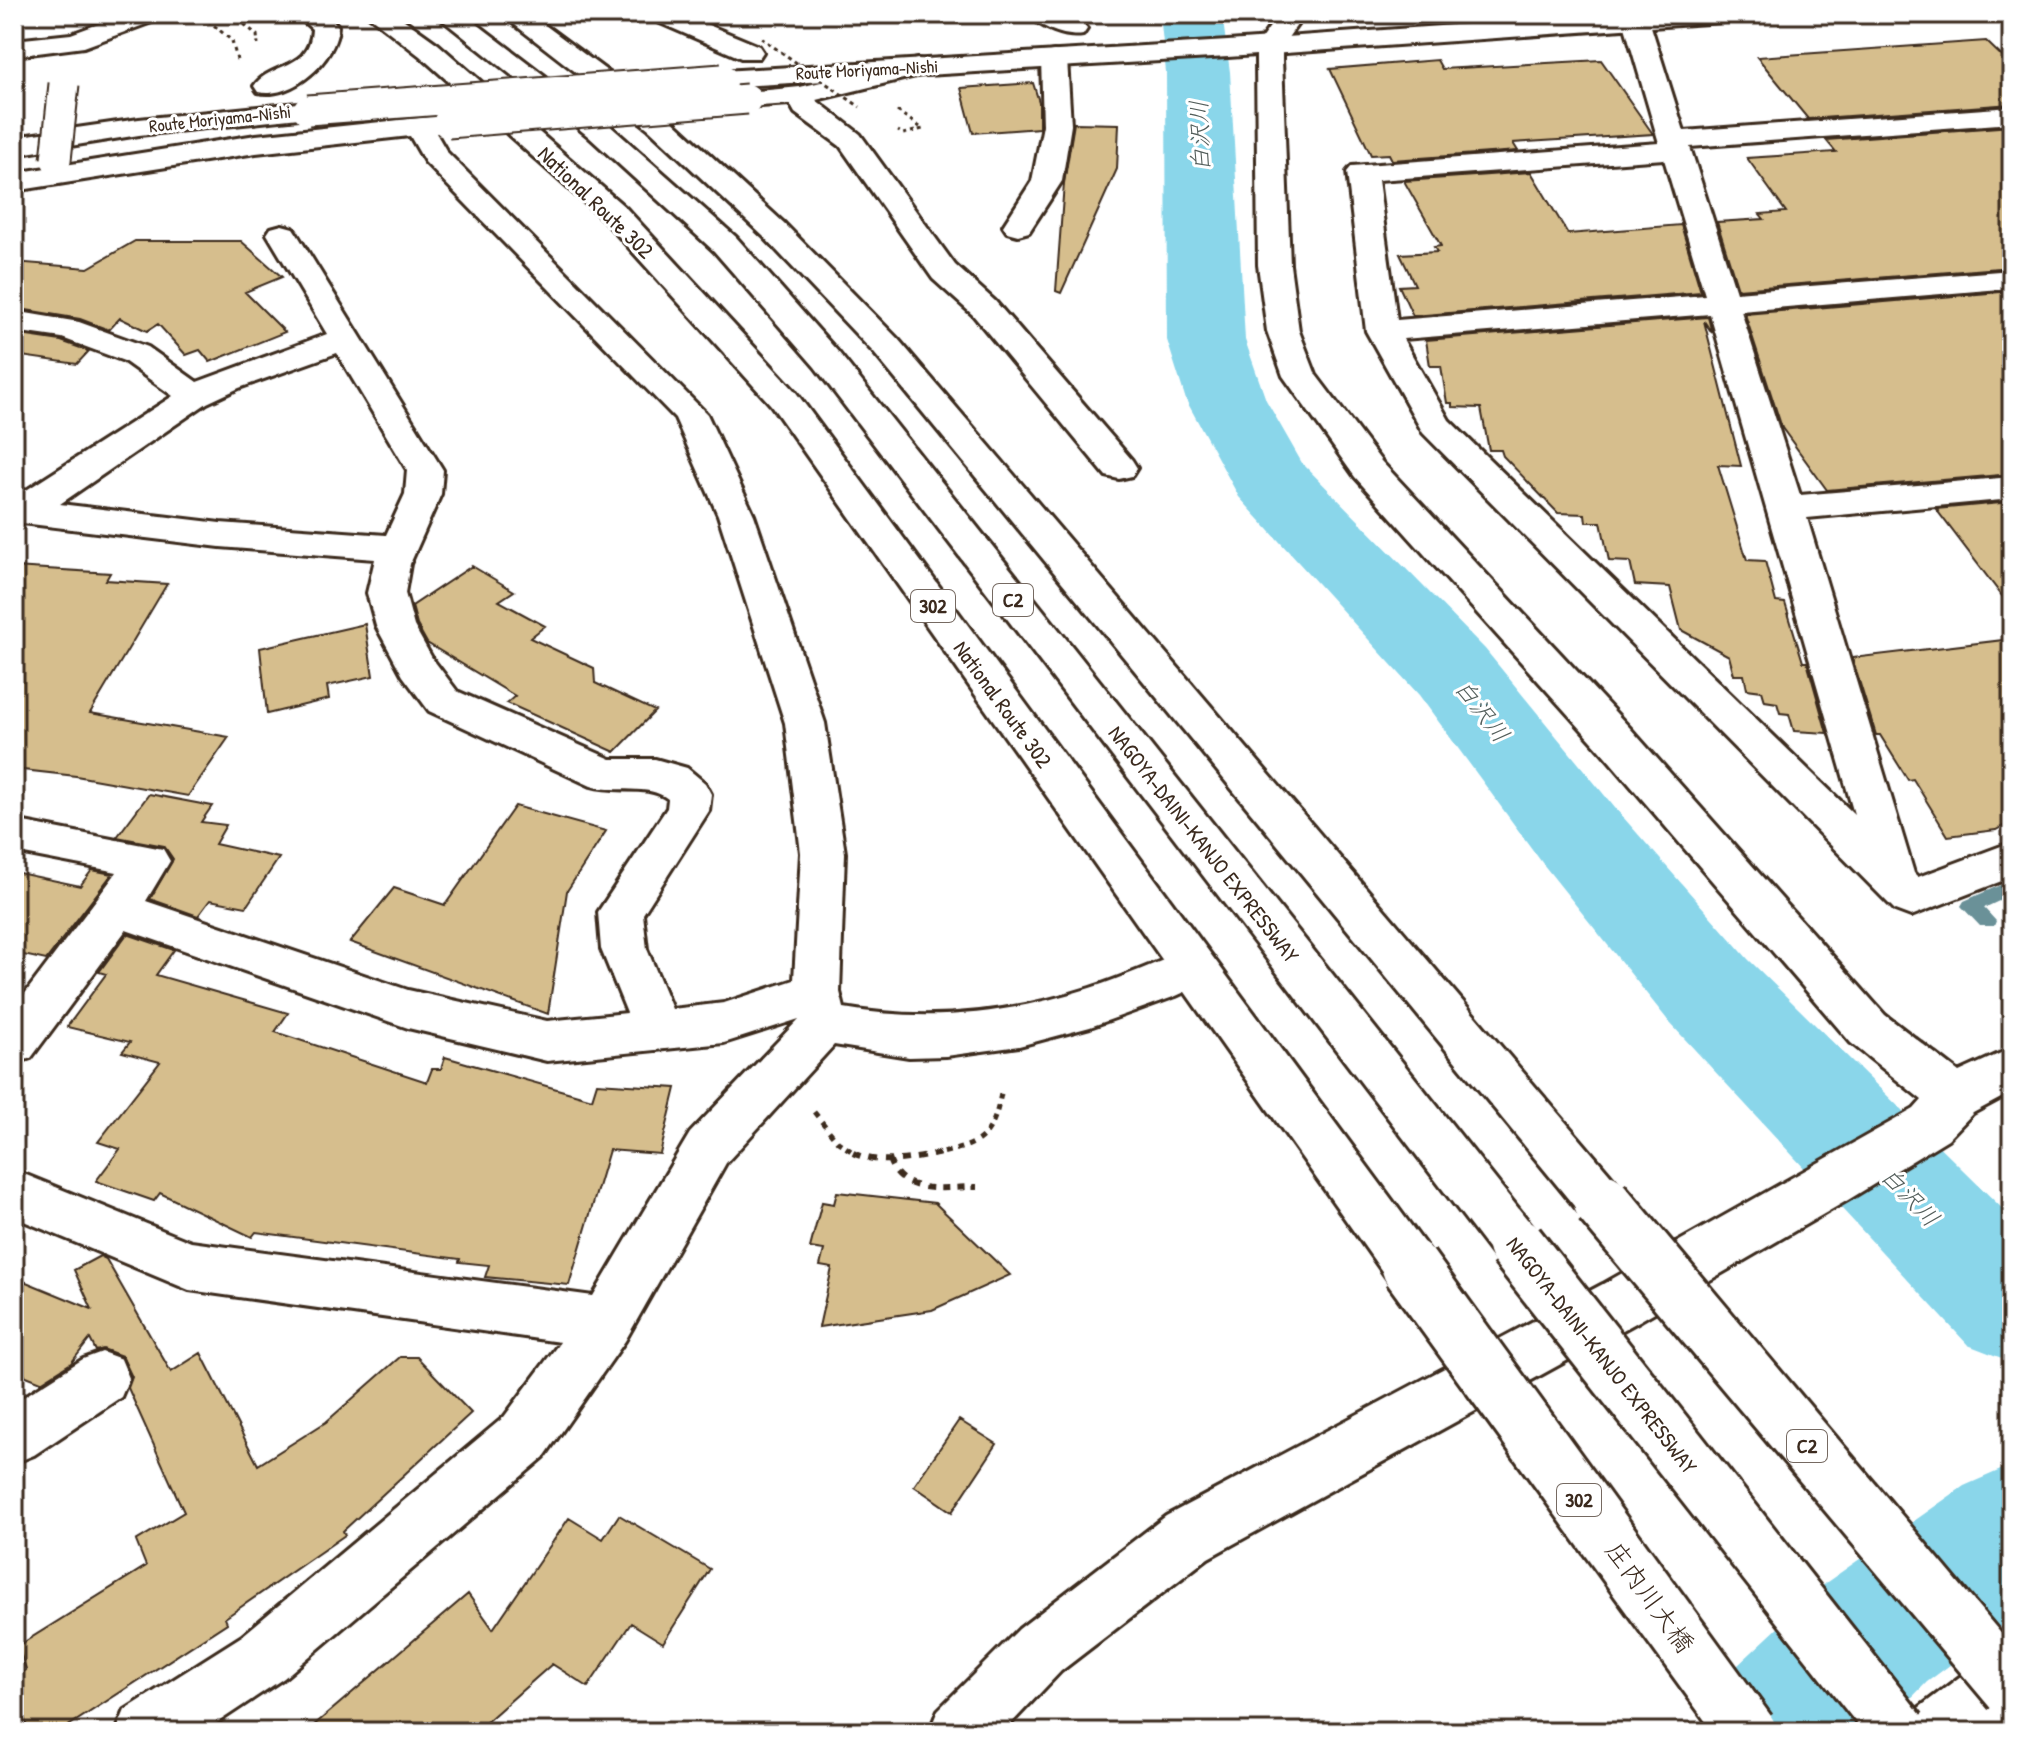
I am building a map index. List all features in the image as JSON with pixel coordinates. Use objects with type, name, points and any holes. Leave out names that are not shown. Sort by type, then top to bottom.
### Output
[{"type":"main road","points":[[14,48],[75,41],[151,14]]},
{"type":"main road","points":[[268,86],[319,56],[326,41],[325,26],[308,14]]},
{"type":"main road","name":"National Route 302","points":[[379,14],[429,50],[615,214],[783,398],[1410,1267]]},
{"type":"main road","name":"NAGOYA-DAINI-KANJO EXPRESSWAY","points":[[448,14],[598,130],[725,244],[827,360],[1899,1732]]},
{"type":"main road","name":"C2","points":[[514,14],[659,123],[774,230],[886,346],[2012,1690]]},
{"type":"main road","points":[[660,14],[764,47]]},
{"type":"main road","name":"Route Moriyama-Nishi","points":[[14,146],[139,127],[304,96],[722,79],[1228,49],[1287,22],[1636,20],[1721,14]]},
{"type":"main road","points":[[1636,20],[1786,508],[1895,883]]},
{"type":"main road","points":[[1287,22],[1274,265],[1283,331],[1300,376],[1368,469],[1583,704],[1868,1029],[1944,1111]]},
{"type":"main road","points":[[1035,23],[1074,29],[1104,28]]},
{"type":"main road","points":[[412,75],[695,56],[764,47]]},
{"type":"main road","points":[[1018,226],[1047,181],[1057,125],[1054,59]]},
{"type":"main road","points":[[14,182],[59,166],[256,144],[433,125],[800,95],[918,67]]},
{"type":"main road","points":[[14,68],[43,69],[59,77],[64,84],[59,166]]},
{"type":"main road","name":"Route Moriyama-Nishi","points":[[239,89],[268,86],[304,96],[333,81]]},
{"type":"main road","points":[[800,95],[805,107],[850,140],[944,272],[984,308],[1119,468]]},
{"type":"main road","name":"Route Moriyama-Nishi","points":[[121,103],[152,99]]},
{"type":"main road","points":[[29,114],[91,106]]},
{"type":"main road","points":[[2012,115],[1362,172],[1382,331],[1435,426],[1911,898],[2012,859]]},
{"type":"main road","points":[[147,1732],[263,1657],[524,1437],[606,1323],[708,1148],[820,1008],[823,853],[805,723],[736,515],[690,414],[435,156],[433,125]]},
{"type":"main road","points":[[282,234],[425,470],[423,494],[391,564],[386,593],[395,626],[417,666],[443,701],[606,775],[655,775],[672,779],[690,794],[688,811],[620,912],[624,949],[658,1030]]},
{"type":"main road","points":[[1382,331],[2012,279]]},
{"type":"main road","points":[[14,321],[68,329],[136,354],[195,396]]},
{"type":"main road","points":[[19,510],[195,396],[227,381],[345,339]]},
{"type":"main road","points":[[1786,508],[2012,488]]},
{"type":"main road","points":[[19,510],[220,535],[397,548]]},
{"type":"main road","points":[[14,836],[148,861],[117,909],[14,1044]]},
{"type":"main road","points":[[117,909],[408,1009],[547,1041],[724,1023],[820,1008],[908,1037],[985,1031],[1087,1011],[1193,968]]},
{"type":"main road","points":[[960,1732],[1040,1650],[1187,1537],[1622,1302],[1830,1184],[2012,1068]]},
{"type":"main road","points":[[14,1193],[189,1266],[606,1323]]},
{"type":"main road","name":"庄内川大橋","points":[[1410,1267],[1748,1732]]},
{"type":"main road","points":[[14,1435],[102,1378]]},
{"type":"main road","points":[[1938,1732],[2012,1676]]},
{"type":"path","points":[[232,14],[257,35],[260,54]]},
{"type":"path","points":[[208,20],[232,41],[237,60]]},
{"type":"path","points":[[764,47],[871,113]]},
{"type":"path","points":[[886,104],[923,129],[903,134],[892,127]]},
{"type":"path","points":[[805,1102],[847,1150],[872,1160],[922,1157],[975,1145],[997,1117],[1002,1088]]},
{"type":"path","points":[[889,1159],[892,1170],[901,1181],[919,1185],[977,1187]]},
{"type":"building","points":[[1986,41],[2012,66],[2012,104],[1808,119],[1757,57]]},
{"type":"building","points":[[1437,60],[1442,69],[1601,60],[1653,134],[1513,143],[1518,151],[1392,160],[1389,154],[1371,155],[1330,69]]},
{"type":"building","points":[[1033,83],[1039,102],[1039,128],[973,133],[961,88]]},
{"type":"building","points":[[1074,123],[1119,124],[1117,169],[1061,293],[1056,291],[1064,183]]},
{"type":"building","points":[[2012,126],[2012,267],[1738,289],[1717,222],[1764,219],[1760,214],[1786,212],[1747,158],[1836,152],[1826,140]]},
{"type":"building","points":[[1531,172],[1568,234],[1681,225],[1701,292],[1413,316],[1399,286],[1415,285],[1400,254],[1437,252],[1434,247],[1441,246],[1404,181]]},
{"type":"building","points":[[135,241],[241,241],[282,277],[245,292],[285,332],[210,362],[200,350],[186,355],[158,324],[147,331],[120,318],[109,330],[80,319],[14,308],[14,262],[88,268]]},
{"type":"building","points":[[2012,291],[2012,474],[1827,490],[1782,428],[1745,314]]},
{"type":"building","points":[[1708,317],[1712,333],[1704,321],[1741,466],[1718,465],[1747,560],[1765,561],[1776,602],[1785,603],[1803,662],[1807,662],[1827,733],[1794,731],[1789,714],[1780,713],[1777,703],[1765,701],[1762,691],[1747,689],[1744,675],[1734,675],[1729,656],[1681,630],[1670,587],[1635,585],[1630,562],[1609,561],[1601,522],[1586,522],[1585,514],[1558,513],[1503,456],[1501,450],[1489,450],[1481,408],[1452,407],[1452,403],[1447,403],[1441,366],[1430,366],[1426,340]]},
{"type":"building","points":[[14,334],[61,341],[89,351],[77,364],[14,355]]},
{"type":"building","points":[[2012,502],[2012,609],[1936,509]]},
{"type":"building","points":[[472,566],[514,591],[499,601],[545,626],[530,638],[594,668],[595,683],[655,711],[615,752],[507,703],[515,696],[427,643],[417,625],[412,606]]},
{"type":"building","points":[[14,567],[110,573],[106,580],[167,584],[90,713],[229,737],[188,796],[76,776],[14,769]]},
{"type":"building","points":[[365,624],[373,676],[327,686],[329,699],[267,714],[260,648]]},
{"type":"building","points":[[2012,639],[2012,821],[1996,830],[1948,836],[1913,779],[1908,780],[1880,735],[1876,735],[1852,658]]},
{"type":"building","points":[[149,794],[212,806],[201,822],[226,825],[215,844],[279,858],[246,907],[210,900],[198,916],[150,899],[173,859],[164,846],[117,837]]},
{"type":"building","points":[[515,806],[606,831],[567,891],[548,1014],[350,942],[394,888],[445,905]]},
{"type":"building","points":[[92,870],[112,874],[46,960],[14,953],[14,872],[80,886]]},
{"type":"building","points":[[127,934],[174,950],[156,975],[288,1013],[275,1032],[427,1082],[432,1069],[441,1069],[445,1057],[592,1099],[597,1083],[676,1088],[660,1154],[609,1150],[569,1285],[485,1277],[489,1265],[459,1262],[460,1259],[256,1232],[252,1237],[160,1193],[154,1201],[96,1181],[120,1149],[98,1142],[160,1062],[122,1052],[130,1042],[67,1027],[106,974],[99,972]]},
{"type":"building","points":[[837,1192],[935,1203],[1010,1275],[932,1310],[819,1327],[832,1268],[820,1266],[824,1250],[810,1248],[822,1202],[834,1204]]},
{"type":"building","points":[[100,1256],[106,1259],[171,1372],[201,1353],[258,1465],[326,1422],[400,1357],[417,1357],[471,1413],[343,1531],[345,1535],[225,1618],[227,1623],[59,1732],[29,1732],[14,1690],[14,1678],[26,1670],[18,1646],[146,1566],[136,1541],[184,1512],[128,1388],[132,1377],[122,1356],[103,1349],[96,1351],[90,1339],[71,1363],[41,1382],[14,1371],[14,1277],[92,1309],[74,1270]]},
{"type":"building","points":[[959,1420],[997,1444],[952,1512],[914,1486]]},
{"type":"building","points":[[619,1515],[710,1569],[663,1643],[631,1623],[588,1687],[552,1664],[475,1732],[306,1732],[468,1594],[493,1629],[569,1518],[603,1539]]},
{"type":"waterway","name":"白沢川","points":[[1191,14],[1198,72],[1206,340],[1226,400],[1269,478],[1452,672],[1579,836],[1709,991],[2012,1303]]},
{"type":"waterway","points":[[1987,921],[1970,906],[2011,887]]},
{"type":"waterway","points":[[1774,1732],[1877,1632],[2012,1534]]}]
